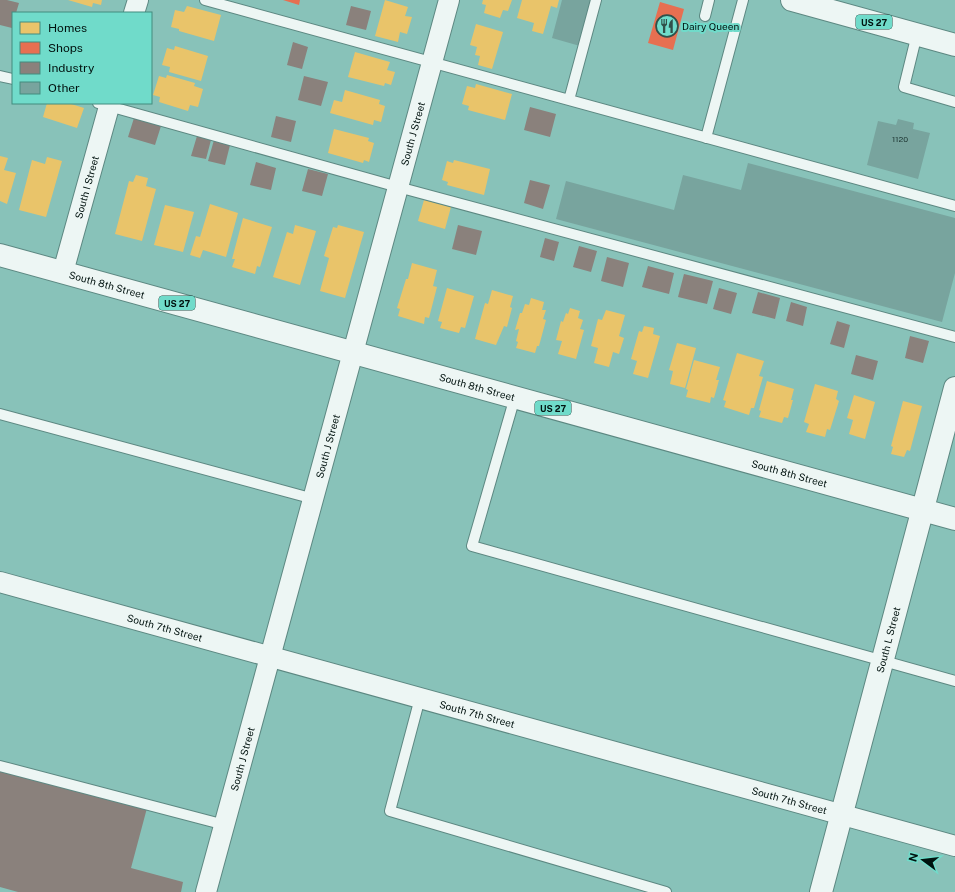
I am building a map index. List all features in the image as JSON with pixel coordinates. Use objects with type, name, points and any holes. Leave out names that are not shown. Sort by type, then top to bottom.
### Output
[{"type":"main road","name":"US 27","points":[[792,0],[955,45]]},
{"type":"main road","name":"South 8th Street","points":[[0,255],[955,519]]},
{"type":"main road","name":"South L Street","points":[[821,892],[923,509],[954,399]]},
{"type":"street","points":[[134,12],[138,0]]},
{"type":"street","name":"South J Street","points":[[206,892],[449,0]]},
{"type":"street","name":"South I Street","points":[[64,272],[106,104]]},
{"type":"street","name":"South 7th Street","points":[[0,582],[955,846]]},
{"type":"lane","points":[[205,0],[955,206]]},
{"type":"lane","points":[[569,100],[596,0]]},
{"type":"lane","points":[[705,16],[709,0]]},
{"type":"lane","points":[[706,138],[743,0]]},
{"type":"lane","points":[[917,34],[904,87],[955,102]]},
{"type":"lane","points":[[0,76],[12,80]]},
{"type":"lane","points":[[106,104],[398,186],[955,337]]},
{"type":"lane","points":[[514,397],[472,546],[955,681]]},
{"type":"lane","points":[[0,414],[314,498]]},
{"type":"lane","points":[[420,698],[390,811],[666,892]]},
{"type":"lane","points":[[0,766],[224,825]]},
{"type":"building: Homes","points":[[68,0],[102,0],[101,5],[93,3],[92,7]]},
{"type":"building: Homes","points":[[385,0],[408,7],[405,16],[412,17],[407,34],[400,32],[398,42],[375,36]]},
{"type":"building: Homes","points":[[483,0],[512,0],[508,11],[503,10],[500,18],[484,13],[486,5],[482,4]]},
{"type":"building: Homes","points":[[522,0],[559,0],[557,8],[551,6],[543,34],[532,31],[534,23],[517,18]]},
{"type":"building: Homes","points":[[187,6],[221,15],[214,41],[179,31],[179,29],[171,27],[175,10],[184,12]]},
{"type":"building: Homes","points":[[476,24],[503,32],[492,69],[478,65],[480,56],[475,55],[477,47],[470,45]]},
{"type":"building: Homes","points":[[175,46],[208,56],[201,81],[169,72],[170,67],[162,65],[167,48],[174,50]]},
{"type":"building: Homes","points":[[355,52],[390,62],[387,70],[395,72],[391,85],[385,83],[384,86],[348,77]]},
{"type":"building: Homes","points":[[167,75],[195,83],[194,86],[203,89],[198,107],[190,105],[188,111],[159,102],[160,97],[153,95],[159,76],[166,78]]},
{"type":"building: Homes","points":[[476,84],[512,94],[505,120],[468,110],[469,106],[462,104],[467,86],[475,88]]},
{"type":"building: Homes","points":[[345,90],[380,100],[379,104],[385,106],[381,122],[374,120],[373,125],[330,113],[334,100],[342,102]]},
{"type":"building: Homes","points":[[47,104],[71,104],[84,108],[77,128],[43,117]]},
{"type":"building: Homes","points":[[334,129],[369,138],[368,141],[374,143],[369,162],[364,160],[363,163],[328,153]]},
{"type":"building: Homes","points":[[0,156],[8,158],[4,170],[16,173],[7,204],[0,201]]},
{"type":"building: Homes","points":[[47,157],[62,161],[46,217],[19,210],[32,160],[45,164]]},
{"type":"building: Homes","points":[[454,160],[490,169],[484,195],[447,185],[448,182],[442,180],[447,161],[453,163]]},
{"type":"building: Homes","points":[[136,175],[148,178],[146,186],[156,189],[142,241],[115,234],[129,181],[133,182]]},
{"type":"building: Homes","points":[[424,200],[451,207],[445,229],[418,221]]},
{"type":"building: Homes","points":[[210,204],[238,213],[226,257],[203,250],[200,258],[190,255],[196,236],[200,237]]},
{"type":"building: Homes","points":[[165,205],[194,212],[183,252],[154,245]]},
{"type":"building: Homes","points":[[243,218],[272,227],[260,267],[257,266],[255,274],[232,267],[235,259],[232,259]]},
{"type":"building: Homes","points":[[295,225],[316,231],[300,285],[273,277],[287,232],[293,234]]},
{"type":"building: Homes","points":[[338,225],[364,232],[345,298],[320,291],[329,258],[324,256],[333,227],[337,228]]},
{"type":"building: Homes","points":[[412,263],[437,270],[433,286],[437,287],[429,318],[425,317],[424,324],[398,316],[400,309],[397,308],[406,279],[408,279]]},
{"type":"building: Homes","points":[[447,288],[474,296],[465,328],[461,327],[459,333],[440,328],[442,322],[438,321]]},
{"type":"building: Homes","points":[[492,290],[513,296],[510,307],[512,308],[507,327],[504,326],[496,345],[475,339],[485,303],[488,304]]},
{"type":"building: Homes","points":[[531,298],[544,302],[542,310],[546,310],[543,319],[546,320],[539,346],[537,346],[535,353],[516,348],[519,329],[515,330],[520,313],[522,313],[525,304],[529,305]]},
{"type":"building: Homes","points":[[570,308],[580,311],[578,318],[583,320],[580,329],[584,330],[576,359],[558,354],[562,341],[556,340],[561,321],[563,322],[566,313],[568,314]]},
{"type":"building: Homes","points":[[606,310],[625,315],[619,336],[624,338],[619,354],[613,352],[609,367],[594,363],[598,348],[591,346],[598,319],[602,320]]},
{"type":"building: Homes","points":[[644,326],[654,328],[653,334],[660,336],[648,378],[633,374],[637,361],[631,359],[639,331],[642,332]]},
{"type":"building: Homes","points":[[677,343],[696,348],[685,388],[670,384],[673,371],[669,370]]},
{"type":"building: Homes","points":[[737,353],[764,361],[759,376],[763,377],[754,408],[751,408],[749,415],[724,407],[726,401],[723,400]]},
{"type":"building: Homes","points":[[694,360],[720,367],[716,380],[719,380],[714,398],[711,397],[710,403],[686,397],[688,390],[686,389]]},
{"type":"building: Homes","points":[[767,381],[794,389],[791,400],[793,400],[788,418],[784,417],[782,423],[759,417],[761,411],[759,410]]},
{"type":"building: Homes","points":[[815,384],[838,391],[836,399],[839,401],[830,430],[827,429],[825,437],[806,432],[809,424],[804,422]]},
{"type":"building: Homes","points":[[854,395],[875,402],[865,439],[849,434],[853,420],[847,418]]},
{"type":"building: Homes","points":[[903,401],[922,406],[910,451],[907,450],[904,457],[891,454],[893,447],[891,446]]},
{"type":"building: Shops","points":[[283,0],[300,0],[299,5]]},
{"type":"building: Shops","name":"Dairy Queen","points":[[660,2],[684,9],[673,50],[648,43]]},
{"type":"building: Industry","points":[[0,0],[19,3],[16,12],[12,12],[12,28],[0,25]]},
{"type":"building: Industry","points":[[351,6],[371,11],[366,30],[346,25]]},
{"type":"building: Industry","points":[[293,42],[308,47],[302,69],[287,65]]},
{"type":"building: Industry","points":[[304,76],[328,82],[321,106],[298,100]]},
{"type":"building: Industry","points":[[530,107],[556,114],[550,137],[524,130]]},
{"type":"building: Industry","points":[[276,116],[296,121],[291,142],[271,137]]},
{"type":"building: Industry","points":[[134,118],[161,126],[155,145],[128,137]]},
{"type":"building: Industry","points":[[197,136],[211,140],[206,159],[191,156]]},
{"type":"building: Industry","points":[[214,140],[230,145],[225,165],[208,161]]},
{"type":"building: Industry","points":[[256,162],[276,168],[271,190],[250,185]]},
{"type":"building: Industry","points":[[308,169],[328,174],[322,196],[302,191]]},
{"type":"building: Industry","points":[[530,180],[550,185],[543,209],[524,203]]},
{"type":"building: Industry","points":[[458,225],[482,231],[476,255],[452,249]]},
{"type":"building: Industry","points":[[545,238],[559,242],[554,261],[540,257]]},
{"type":"building: Industry","points":[[579,246],[597,251],[591,272],[573,267]]},
{"type":"building: Industry","points":[[607,257],[629,263],[623,287],[601,281]]},
{"type":"building: Industry","points":[[648,266],[674,273],[669,294],[642,287]]},
{"type":"building: Industry","points":[[684,274],[713,281],[707,304],[678,297]]},
{"type":"building: Industry","points":[[719,288],[737,293],[731,314],[713,309]]},
{"type":"building: Industry","points":[[758,292],[780,298],[775,319],[752,313]]},
{"type":"building: Industry","points":[[791,302],[807,307],[803,326],[786,321]]},
{"type":"building: Industry","points":[[837,321],[850,325],[844,348],[830,344]]},
{"type":"building: Industry","points":[[910,336],[929,341],[923,363],[905,358]]},
{"type":"building: Industry","points":[[856,355],[878,361],[873,380],[851,374]]},
{"type":"building: Industry","points":[[0,769],[147,808],[131,868],[183,882],[181,892],[18,892],[0,887]]},
{"type":"building: Other","points":[[562,0],[592,0],[580,46],[552,38]]},
{"type":"building: Other","points":[[898,119],[914,123],[913,129],[930,133],[918,179],[867,165],[878,121],[896,125]]},
{"type":"building: Other","points":[[748,163],[955,218],[955,273],[942,322],[556,219],[566,181],[674,210],[683,175],[741,190]]},
{"type":"place","name":"Dairy Queen","points":[[667,26]]}]
